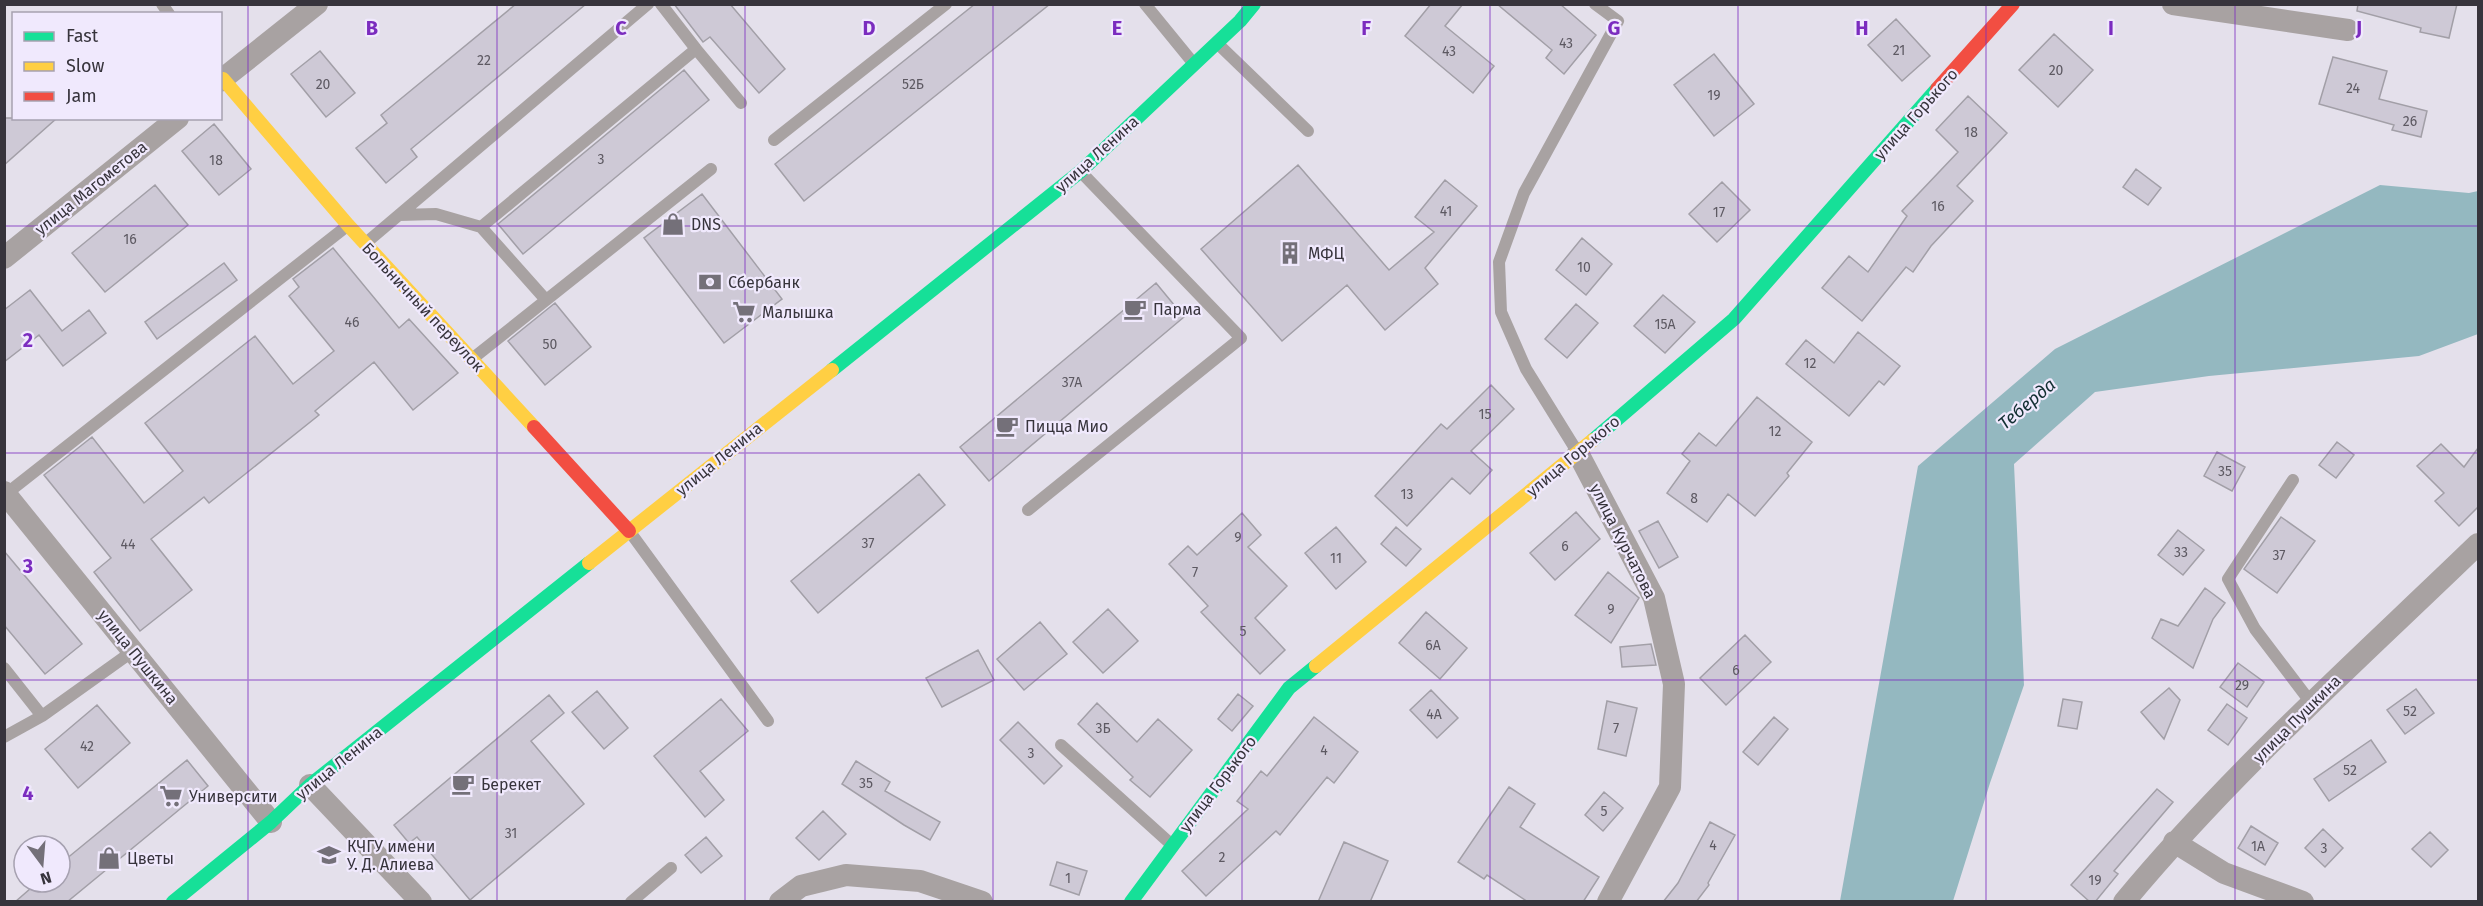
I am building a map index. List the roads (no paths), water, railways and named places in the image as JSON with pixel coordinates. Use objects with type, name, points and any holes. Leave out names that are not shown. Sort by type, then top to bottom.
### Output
[{"type":"street","points":[[222,78],[316,4]]},
{"type":"street","name":"улица Ленина","points":[[173,902],[271,822],[310,785],[1081,171],[1254,4]]},
{"type":"street","name":"улица Горького","points":[[1131,902],[1289,688],[1578,453],[1734,319],[2013,4]]},
{"type":"street","points":[[2173,4],[2239,9],[2348,30]]},
{"type":"street","name":"Больничный переулок","points":[[222,80],[365,244],[629,531]]},
{"type":"street","name":"улица Магометова","points":[[4,258],[176,120]]},
{"type":"street","name":"улица Курчатова","points":[[1578,453],[1654,598],[1674,684],[1670,787],[1608,902]]},
{"type":"street","name":"улица Пушкина","points":[[5,493],[271,822]]},
{"type":"street","name":"улица Пушкина","points":[[2124,902],[2174,842],[2312,704],[2478,544]]},
{"type":"street","points":[[310,785],[421,902]]},
{"type":"street","points":[[2174,842],[2224,873],[2303,902]]},
{"type":"street","points":[[780,902],[801,886],[846,875],[920,881],[982,902]]},
{"type":"lane","points":[[365,244],[648,4]]},
{"type":"lane","points":[[661,4],[741,103]]},
{"type":"lane","points":[[774,140],[946,4]]},
{"type":"lane","points":[[1145,4],[1194,64]]},
{"type":"lane","points":[[1578,453],[1526,369],[1501,312],[1499,262],[1524,193],[1618,21],[1595,4]]},
{"type":"lane","points":[[1216,43],[1308,131]]},
{"type":"lane","points":[[481,227],[696,50]]},
{"type":"lane","points":[[471,359],[711,169]]},
{"type":"lane","points":[[1028,510],[1242,338],[1081,171]]},
{"type":"lane","points":[[399,215],[436,214],[481,227],[546,300]]},
{"type":"lane","points":[[5,493],[348,225]]},
{"type":"lane","points":[[2293,480],[2228,579],[2255,629],[2312,704]]},
{"type":"lane","points":[[629,531],[768,721]]},
{"type":"lane","points":[[4,737],[42,716],[133,651]]},
{"type":"lane","points":[[4,668],[42,716]]},
{"type":"lane","points":[[1062,745],[1173,846]]},
{"type":"lane","points":[[631,902],[671,868]]},
{"type":"water","name":"Теберда","points":[[2380,185],[2469,193],[2478,191],[2478,334],[2419,356],[2209,376],[2095,392],[2014,464],[2024,685],[1953,901],[1840,901],[1918,466],[2055,349]]},
{"type":"place","name":"DNS","points":[[673,224]]},
{"type":"place","name":"МФЦ","points":[[1290,253]]},
{"type":"place","name":"Сбербанк","points":[[710,282]]},
{"type":"place","name":"Парма","points":[[1135,309]]},
{"type":"place","name":"Малышка","points":[[744,312]]},
{"type":"place","name":"Пицца Мио","points":[[1007,426]]},
{"type":"place","name":"Берекет","points":[[463,784]]},
{"type":"place","name":"Университи","points":[[171,796]]},
{"type":"place","name":"КЧГУ имени У. Д. Алиева","points":[[329,855]]},
{"type":"place","name":"Цветы","points":[[109,858]]}]
